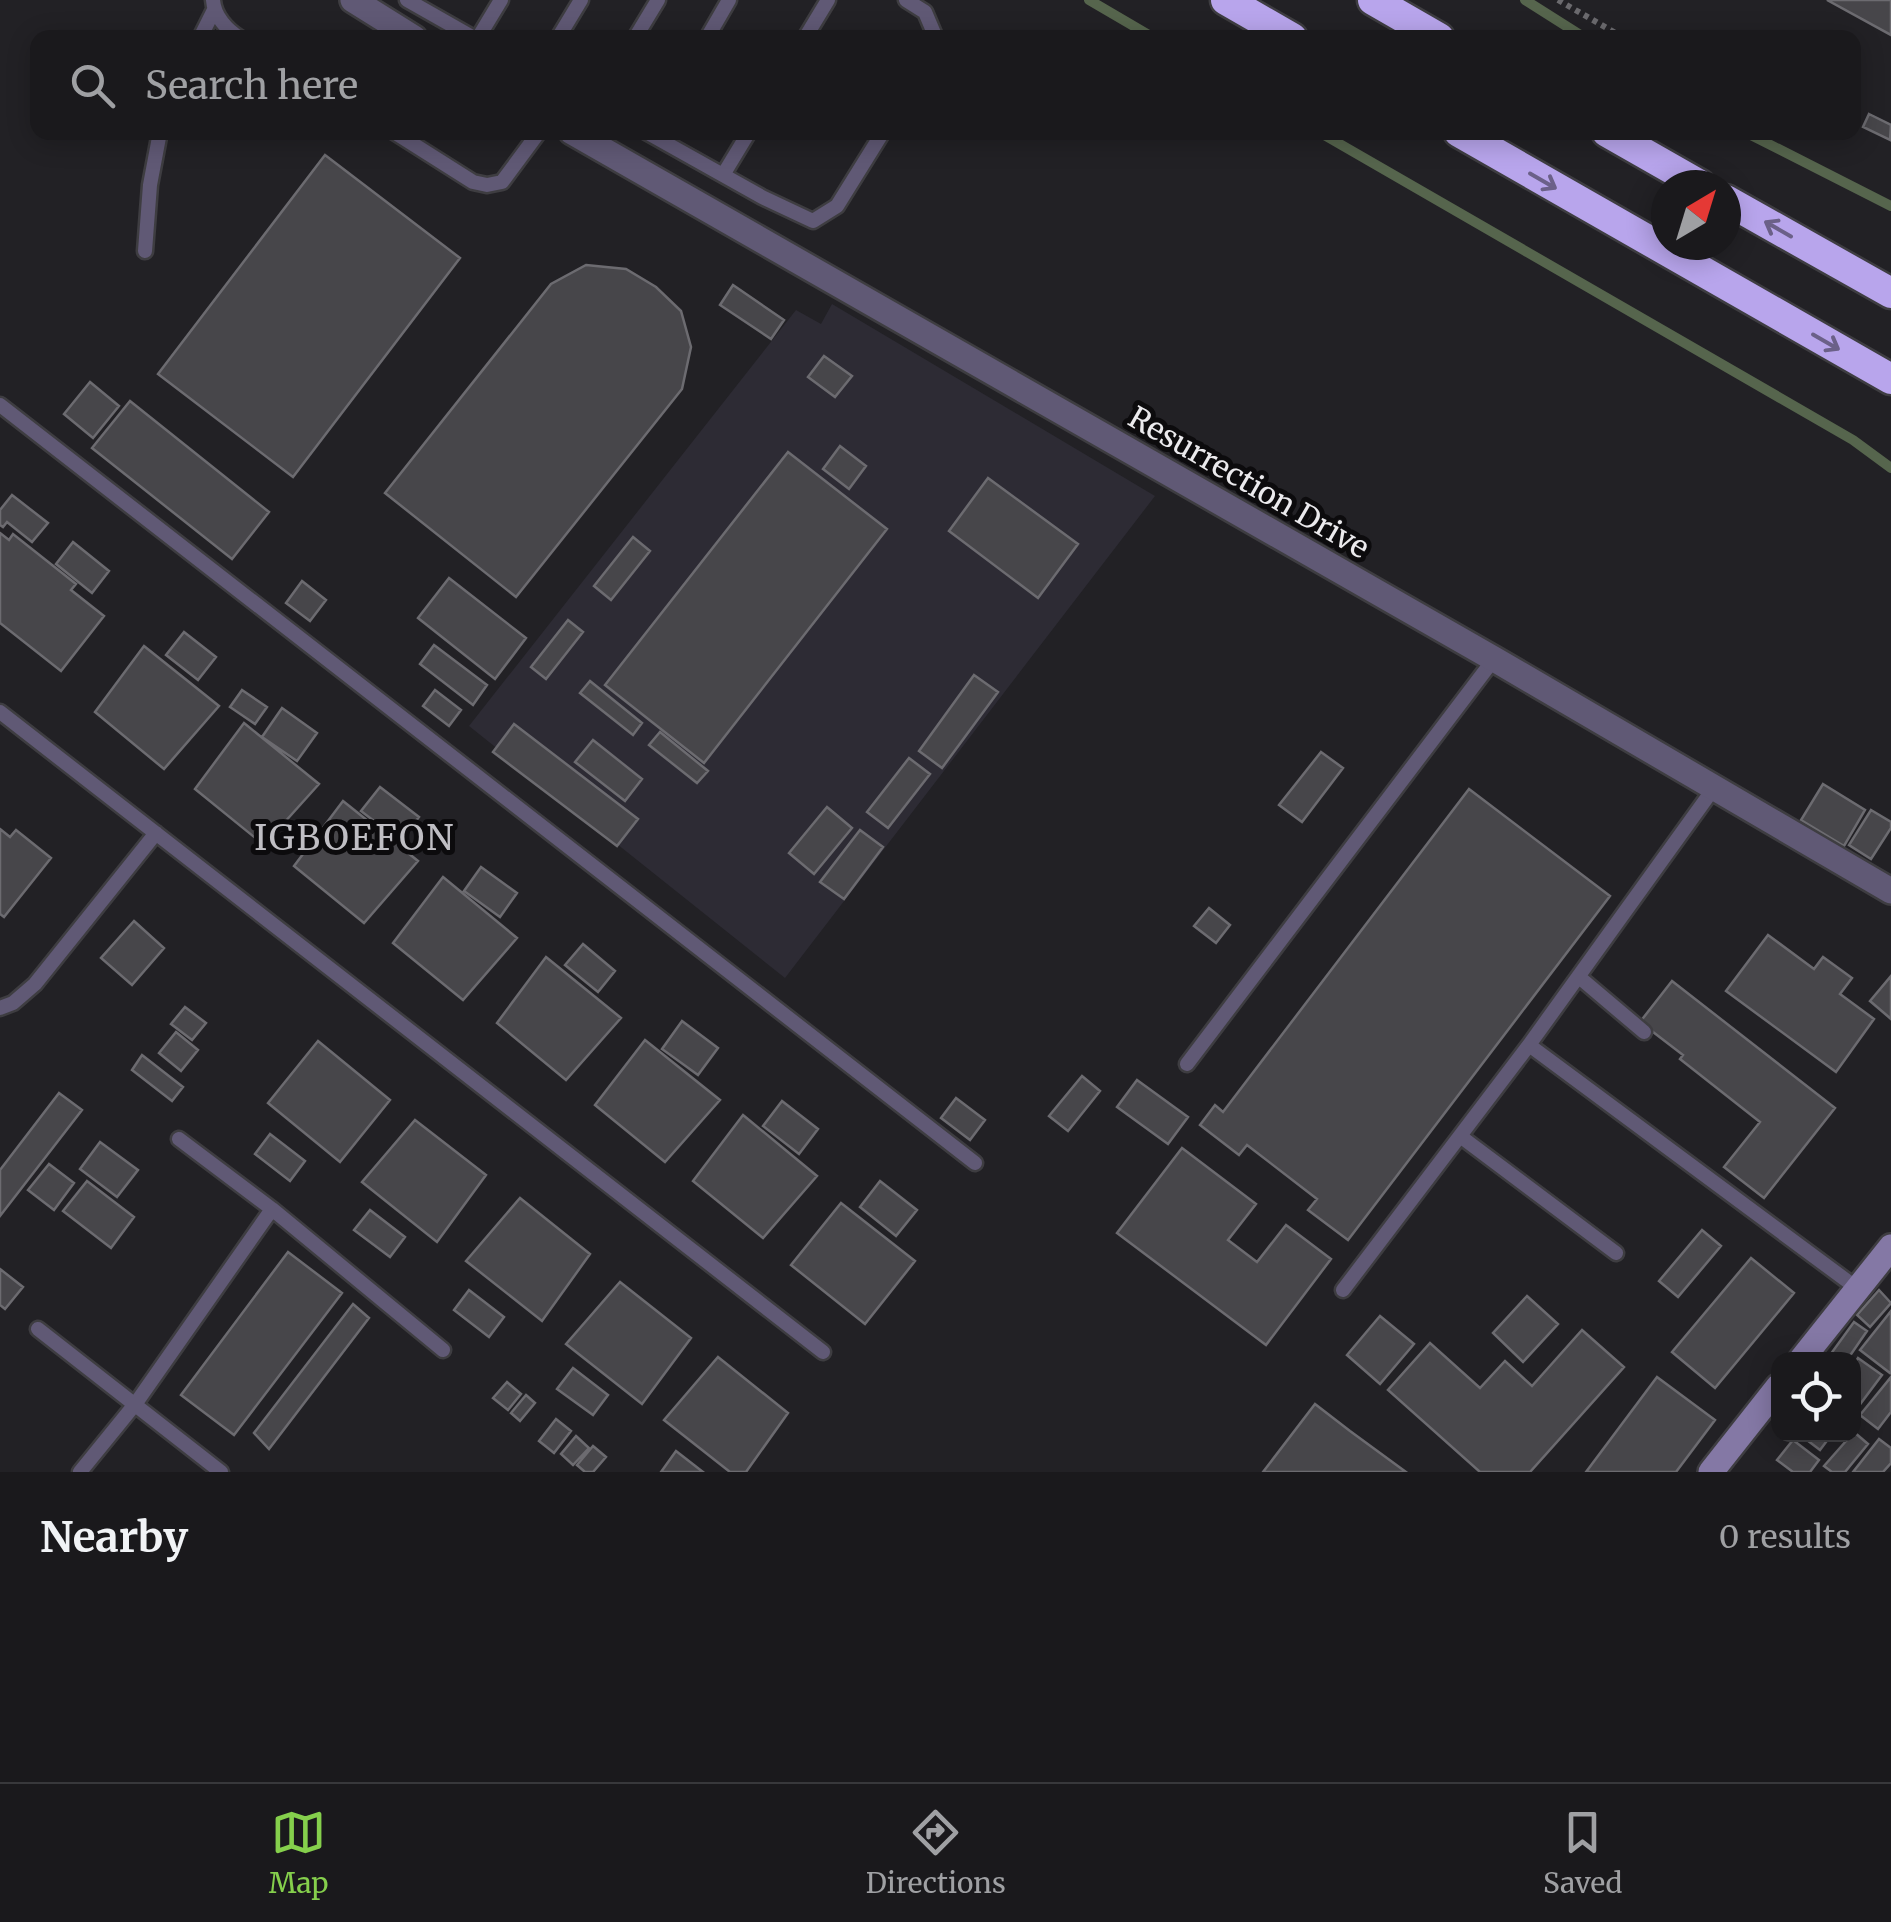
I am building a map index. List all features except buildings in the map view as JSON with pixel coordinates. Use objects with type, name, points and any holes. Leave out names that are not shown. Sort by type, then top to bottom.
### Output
[{"type":"highway","points":[[1226,0],[1278,30]]},
{"type":"highway","points":[[1391,4],[1428,30]]},
{"type":"highway","points":[[1473,140],[1891,379]]},
{"type":"highway","points":[[1621,140],[1674,170]]},
{"type":"highway","points":[[1741,208],[1891,293]]},
{"type":"street","points":[[353,0],[401,30]]},
{"type":"street","name":"Resurrection Drive","points":[[586,140],[1494,659],[1891,891]]},
{"type":"street","points":[[1807,1352],[1891,1247]]},
{"type":"street","points":[[1710,1472],[1771,1396]]},
{"type":"lane","points":[[481,30],[501,0]]},
{"type":"lane","points":[[563,30],[581,0]]},
{"type":"lane","points":[[640,30],[658,0]]},
{"type":"lane","points":[[712,30],[729,0]]},
{"type":"lane","points":[[810,30],[828,0]]},
{"type":"lane","points":[[906,0],[925,12],[933,30]]},
{"type":"lane","points":[[412,1],[462,30]]},
{"type":"lane","points":[[203,30],[214,5]]},
{"type":"lane","points":[[214,5],[229,30]]},
{"type":"lane","points":[[145,251],[159,140]]},
{"type":"lane","points":[[407,140],[473,182],[487,185],[502,182],[534,140]]},
{"type":"lane","points":[[661,140],[813,221],[837,206],[878,140]]},
{"type":"lane","points":[[723,175],[744,140]]},
{"type":"lane","points":[[0,405],[976,1163]]},
{"type":"lane","points":[[1187,1064],[1494,659]]},
{"type":"lane","points":[[0,712],[823,1352]]},
{"type":"lane","points":[[1343,1290],[1579,977],[1714,788]]},
{"type":"lane","points":[[0,1008],[36,984],[156,833]]},
{"type":"lane","points":[[1579,977],[1644,1032]]},
{"type":"lane","points":[[1528,1045],[1858,1288]]},
{"type":"lane","points":[[1460,1136],[1616,1254]]},
{"type":"lane","points":[[179,1140],[444,1350]]},
{"type":"lane","points":[[80,1472],[136,1402],[272,1210]]},
{"type":"lane","points":[[38,1330],[136,1402],[221,1472]]},
{"type":"path","points":[[1558,0],[1610,30]]},
{"type":"shaded area","points":[[832,304],[1155,496],[785,978],[469,726],[796,310],[821,324]]},
{"type":"waterway","points":[[1089,0],[1140,30]]},
{"type":"waterway","points":[[1525,0],[1572,30]]},
{"type":"waterway","points":[[1333,140],[1853,440],[1891,468]]},
{"type":"waterway","points":[[1761,140],[1891,206]]},
{"type":"district","name":"IGBOEFON","points":[[355,838]]}]
